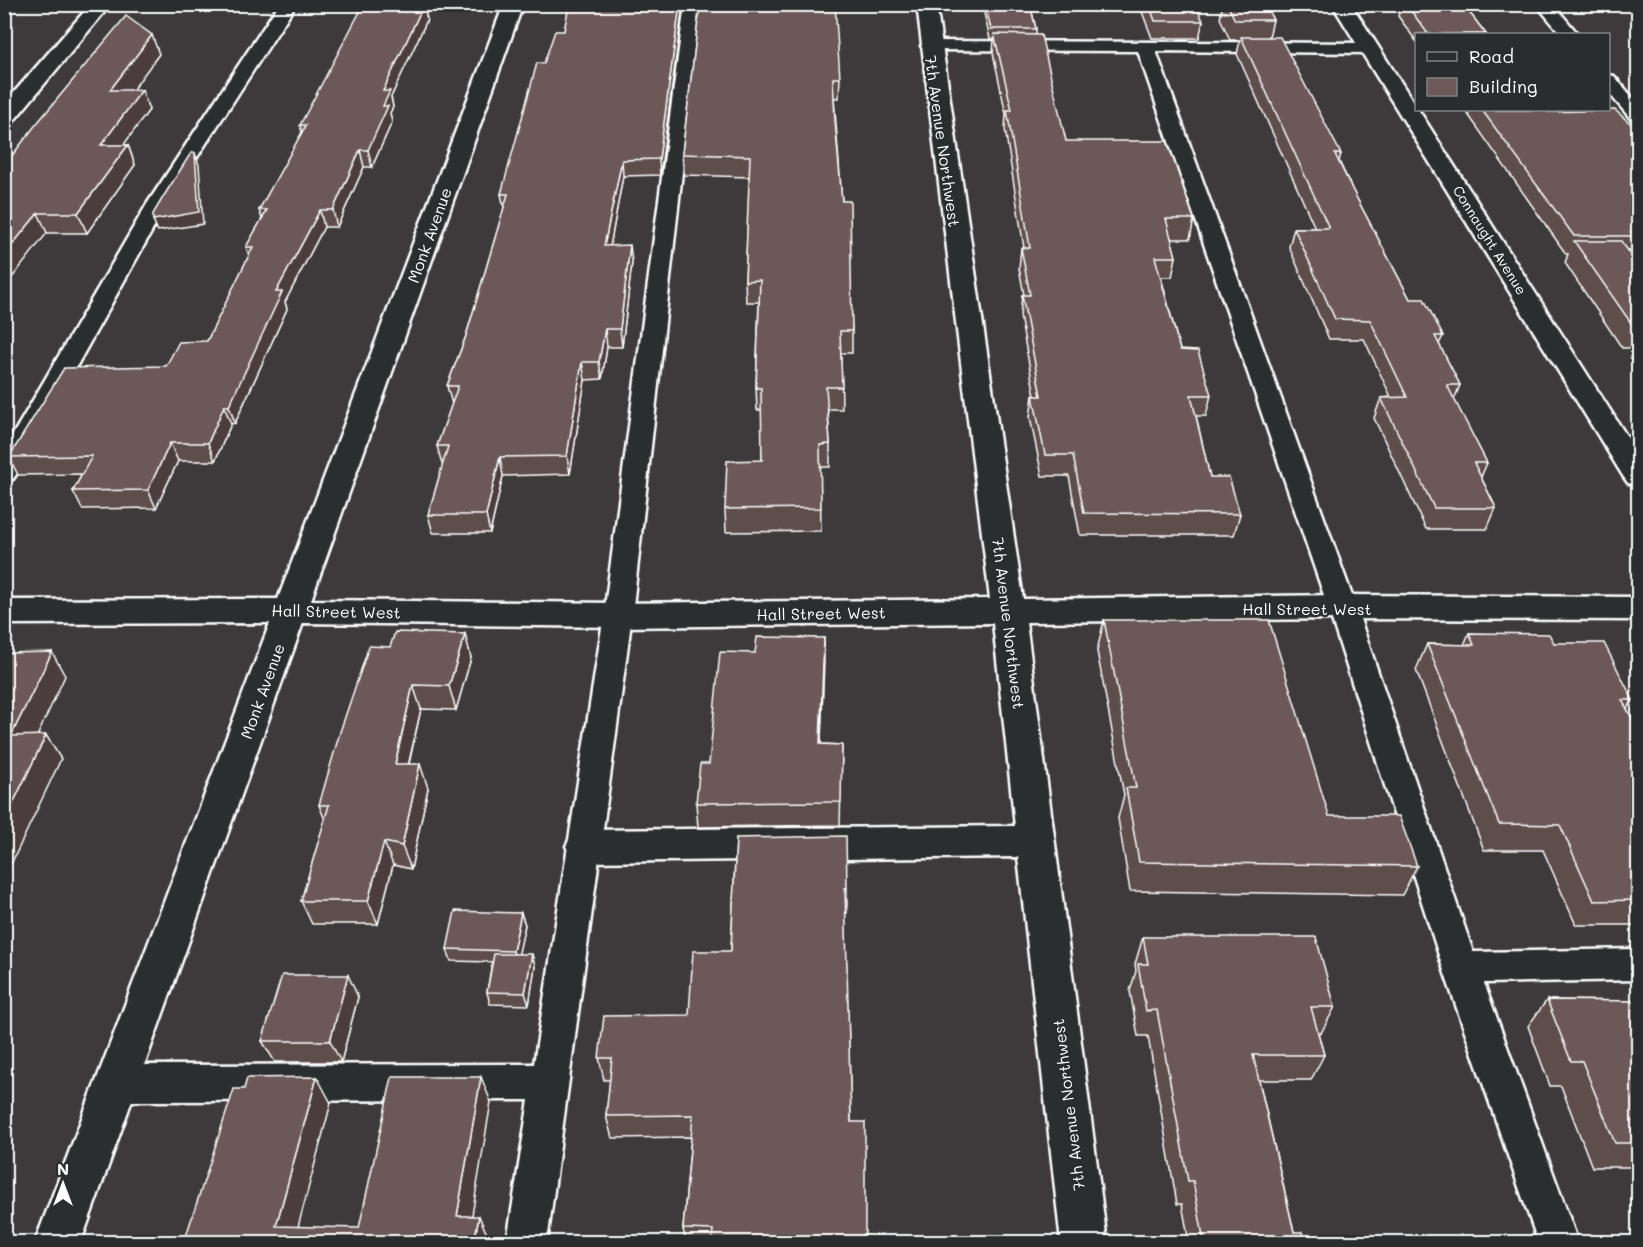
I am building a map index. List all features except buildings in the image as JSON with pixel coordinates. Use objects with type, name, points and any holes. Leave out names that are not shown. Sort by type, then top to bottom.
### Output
[{"type":"street","points":[[4,118],[102,4]]},
{"type":"street","name":"Monk Avenue","points":[[58,1242],[514,4]]},
{"type":"street","name":"7th Avenue Northwest","points":[[926,4],[1008,611],[1084,1242]]},
{"type":"street","name":"Connaught Avenue","points":[[1341,4],[1638,476]]},
{"type":"street","name":"Hall Street West","points":[[4,612],[291,611],[618,615],[1342,607],[1638,608]]},
{"type":"street","points":[[585,846],[1036,841]]},
{"type":"lane","points":[[4,473],[157,204],[288,4]]},
{"type":"lane","points":[[527,1242],[618,615],[693,4]]},
{"type":"lane","points":[[1544,4],[1569,33]]},
{"type":"lane","points":[[930,46],[1368,48]]},
{"type":"lane","points":[[1145,46],[1342,607],[1461,968],[1558,1242]]},
{"type":"lane","points":[[1610,82],[1638,115]]},
{"type":"lane","points":[[1461,968],[1638,964]]},
{"type":"lane","points":[[117,1083],[552,1082]]}]
